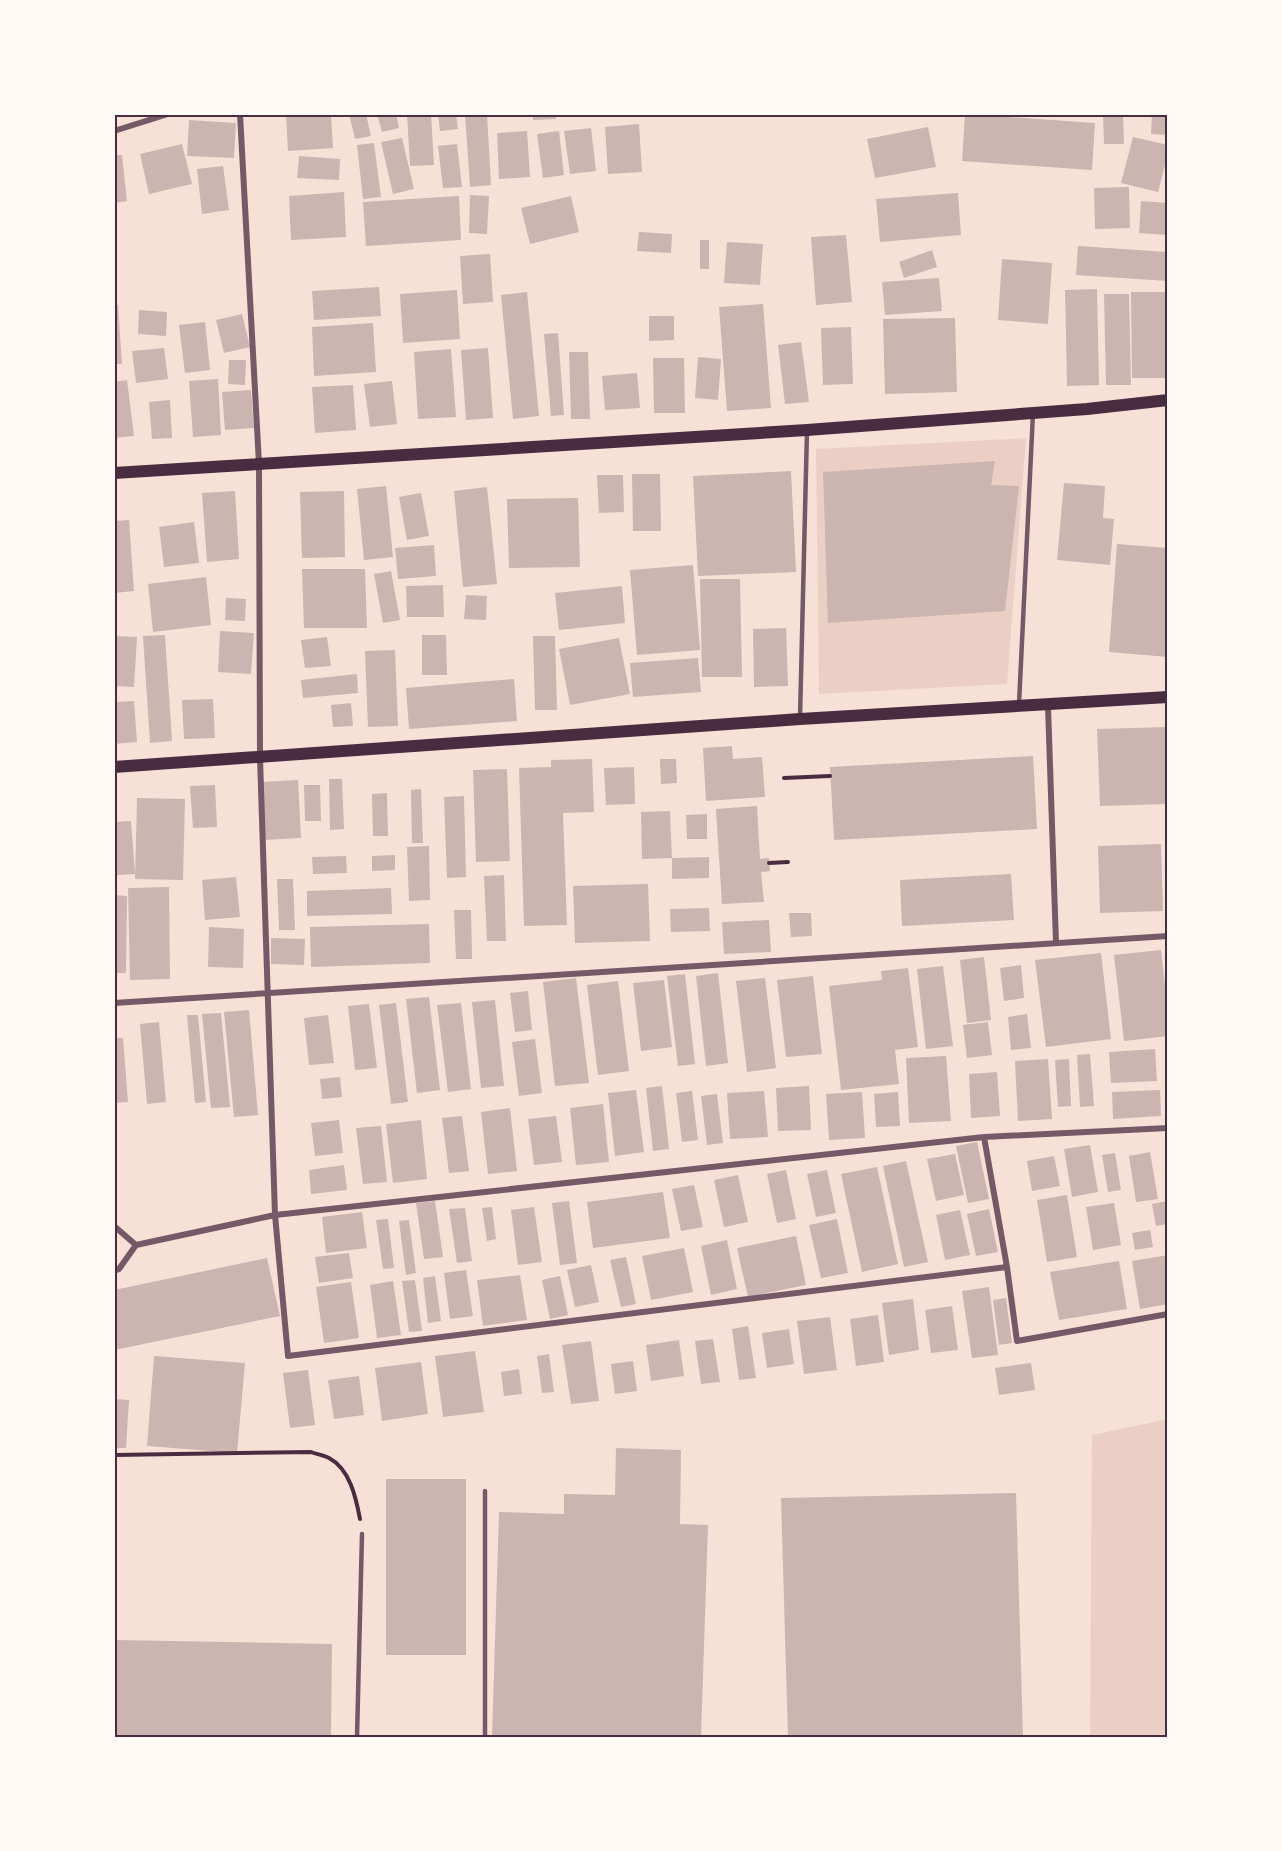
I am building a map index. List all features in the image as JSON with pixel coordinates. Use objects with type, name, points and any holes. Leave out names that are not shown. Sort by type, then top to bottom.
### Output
[{"type":"main road","points":[[114,473],[807,430],[1087,409],[1168,400]]},
{"type":"main road","points":[[114,767],[800,719],[1168,698]]},
{"type":"street","points":[[114,131],[168,114]]},
{"type":"street","points":[[240,114],[259,464],[260,758],[274,1215],[288,1356],[1007,1267]]},
{"type":"street","points":[[1048,706],[1056,943]]},
{"type":"street","points":[[114,1003],[1168,936]]},
{"type":"street","points":[[114,1271],[119,1269],[136,1245],[274,1215],[984,1137],[1168,1128]]},
{"type":"street","points":[[984,1137],[1007,1267],[1017,1341],[1168,1314]]},
{"type":"street","points":[[114,1226],[136,1245]]},
{"type":"lane","points":[[1019,707],[1033,412]]},
{"type":"lane","points":[[800,719],[807,430]]},
{"type":"lane","points":[[484,1491],[485,1737]]},
{"type":"lane","points":[[357,1737],[362,1534]]},
{"type":"path","points":[[784,778],[830,776]]},
{"type":"path","points":[[769,863],[788,862]]},
{"type":"path","points":[[114,1455],[310,1452],[330,1458],[344,1472],[355,1494],[362,1534]]},
{"type":"shaded area","points":[[1026,438],[1007,684],[819,694],[816,449]]},
{"type":"shaded area","points":[[1168,1419],[1168,1737],[1090,1737],[1092,1435]]},
{"type":"building","points":[[286,114],[331,114],[333,148],[288,151]]},
{"type":"building","points":[[349,114],[366,114],[371,136],[355,139]]},
{"type":"building","points":[[377,114],[396,114],[399,128],[382,132]]},
{"type":"building","points":[[407,114],[431,114],[434,165],[410,166]]},
{"type":"building","points":[[438,114],[456,114],[458,129],[440,131]]},
{"type":"building","points":[[465,114],[487,114],[491,185],[470,187]]},
{"type":"building","points":[[533,114],[556,114],[556,119],[533,120]]},
{"type":"building","points":[[965,114],[1095,123],[1092,170],[962,161]]},
{"type":"building","points":[[1103,114],[1123,114],[1124,144],[1104,144]]},
{"type":"building","points":[[1152,114],[1168,115],[1168,135],[1151,134]]},
{"type":"building","points":[[189,120],[236,123],[234,158],[187,156]]},
{"type":"building","points":[[639,124],[642,172],[608,174],[605,127]]},
{"type":"building","points":[[928,127],[936,167],[875,178],[867,139]]},
{"type":"building","points":[[591,128],[596,171],[570,174],[564,131]]},
{"type":"building","points":[[527,131],[530,177],[499,179],[497,133]]},
{"type":"building","points":[[559,131],[564,175],[543,178],[537,134]]},
{"type":"building","points":[[1133,137],[1168,145],[1168,154],[1158,192],[1121,183]]},
{"type":"building","points":[[402,138],[414,189],[393,194],[381,142]]},
{"type":"building","points":[[374,143],[381,197],[363,199],[357,145]]},
{"type":"building","points":[[182,144],[192,184],[149,194],[140,154]]},
{"type":"building","points":[[457,144],[462,187],[443,188],[438,146]]},
{"type":"building","points":[[114,155],[122,155],[127,201],[114,203]]},
{"type":"building","points":[[299,156],[340,159],[339,180],[297,178]]},
{"type":"building","points":[[223,166],[229,210],[202,214],[197,169]]},
{"type":"building","points":[[1129,187],[1130,228],[1095,229],[1094,188]]},
{"type":"building","points":[[344,192],[346,237],[291,240],[289,196]]},
{"type":"building","points":[[958,193],[961,235],[880,242],[876,199]]},
{"type":"building","points":[[470,195],[489,196],[487,234],[469,233]]},
{"type":"building","points":[[459,196],[461,240],[366,246],[363,202]]},
{"type":"building","points":[[571,196],[579,232],[530,244],[521,208]]},
{"type":"building","points":[[1141,201],[1168,203],[1168,235],[1139,233]]},
{"type":"building","points":[[639,232],[672,234],[671,253],[637,251]]},
{"type":"building","points":[[846,235],[852,302],[816,305],[811,237]]},
{"type":"building","points":[[700,240],[709,240],[709,269],[700,269]]},
{"type":"building","points":[[727,242],[763,244],[760,285],[724,283]]},
{"type":"building","points":[[1078,246],[1168,252],[1168,281],[1076,275]]},
{"type":"building","points":[[932,250],[937,267],[904,278],[899,262]]},
{"type":"building","points":[[490,254],[493,302],[463,304],[460,256]]},
{"type":"building","points":[[1002,259],[1052,263],[1048,324],[998,320]]},
{"type":"building","points":[[939,278],[942,311],[885,315],[882,282]]},
{"type":"building","points":[[379,287],[381,316],[314,320],[312,291]]},
{"type":"building","points":[[1097,289],[1099,385],[1067,386],[1065,290]]},
{"type":"building","points":[[457,290],[460,339],[403,343],[400,294]]},
{"type":"building","points":[[527,292],[539,416],[513,419],[501,295]]},
{"type":"building","points":[[1131,292],[1168,292],[1168,378],[1132,378]]},
{"type":"building","points":[[1104,294],[1129,294],[1131,385],[1106,385]]},
{"type":"building","points":[[763,304],[771,408],[727,411],[719,307]]},
{"type":"building","points":[[114,305],[118,305],[122,364],[114,364]]},
{"type":"building","points":[[139,310],[167,312],[166,336],[138,334]]},
{"type":"building","points":[[242,314],[250,347],[224,353],[216,320]]},
{"type":"building","points":[[649,316],[674,316],[674,340],[649,341]]},
{"type":"building","points":[[955,318],[957,392],[885,394],[883,319]]},
{"type":"building","points":[[205,322],[210,370],[185,373],[179,325]]},
{"type":"building","points":[[373,323],[376,372],[314,376],[312,327]]},
{"type":"building","points":[[851,327],[853,384],[823,385],[821,328]]},
{"type":"building","points":[[558,333],[564,415],[551,416],[544,334]]},
{"type":"building","points":[[801,342],[809,402],[785,404],[778,345]]},
{"type":"building","points":[[164,348],[168,379],[136,383],[132,351]]},
{"type":"building","points":[[488,348],[493,418],[466,420],[461,350]]},
{"type":"building","points":[[451,349],[456,417],[418,419],[414,352]]},
{"type":"building","points":[[569,352],[588,352],[590,419],[571,419]]},
{"type":"building","points":[[698,357],[721,359],[718,400],[695,398]]},
{"type":"building","points":[[653,358],[684,358],[685,413],[654,413]]},
{"type":"building","points":[[229,360],[246,360],[245,385],[228,384]]},
{"type":"building","points":[[637,373],[640,408],[605,410],[602,376]]},
{"type":"building","points":[[218,379],[221,435],[193,437],[189,381]]},
{"type":"building","points":[[127,380],[134,436],[114,438],[114,382]]},
{"type":"building","points":[[392,381],[397,424],[370,427],[364,384]]},
{"type":"building","points":[[353,385],[356,430],[315,433],[312,387]]},
{"type":"building","points":[[251,390],[254,428],[225,430],[222,392]]},
{"type":"building","points":[[170,400],[172,438],[152,439],[149,402]]},
{"type":"building","points":[[995,461],[991,485],[1019,486],[1005,611],[828,623],[823,472]]},
{"type":"building","points":[[791,471],[796,572],[698,576],[693,476]]},
{"type":"building","points":[[632,474],[660,474],[661,531],[633,531]]},
{"type":"building","points":[[597,475],[623,475],[624,512],[599,513]]},
{"type":"building","points":[[1064,483],[1105,486],[1103,518],[1114,519],[1110,565],[1057,560]]},
{"type":"building","points":[[386,486],[393,557],[364,560],[357,489]]},
{"type":"building","points":[[487,487],[497,584],[463,587],[454,491]]},
{"type":"building","points":[[235,491],[239,559],[207,562],[202,493]]},
{"type":"building","points":[[344,491],[345,557],[302,558],[300,492]]},
{"type":"building","points":[[421,493],[429,536],[407,540],[399,497]]},
{"type":"building","points":[[578,498],[580,567],[509,568],[507,499]]},
{"type":"building","points":[[129,520],[134,591],[114,593],[114,521]]},
{"type":"building","points":[[194,522],[199,563],[164,567],[159,527]]},
{"type":"building","points":[[1117,544],[1168,548],[1168,657],[1109,652]]},
{"type":"building","points":[[434,545],[436,576],[398,579],[395,548]]},
{"type":"building","points":[[693,565],[700,650],[637,655],[630,570]]},
{"type":"building","points":[[302,569],[365,569],[367,628],[304,628]]},
{"type":"building","points":[[391,571],[400,620],[383,623],[374,574]]},
{"type":"building","points":[[206,577],[211,625],[153,632],[148,584]]},
{"type":"building","points":[[700,579],[740,579],[742,677],[702,677]]},
{"type":"building","points":[[443,585],[444,617],[407,617],[406,586]]},
{"type":"building","points":[[622,586],[625,623],[559,630],[555,593]]},
{"type":"building","points":[[466,595],[487,596],[486,620],[464,619]]},
{"type":"building","points":[[226,598],[246,599],[245,621],[225,620]]},
{"type":"building","points":[[786,628],[788,686],[754,687],[753,629]]},
{"type":"building","points":[[220,631],[254,633],[251,674],[218,672]]},
{"type":"building","points":[[165,635],[172,741],[150,743],[143,636]]},
{"type":"building","points":[[422,635],[446,635],[447,675],[422,675]]},
{"type":"building","points":[[114,636],[137,637],[134,687],[114,686]]},
{"type":"building","points":[[533,636],[555,636],[557,710],[535,710]]},
{"type":"building","points":[[327,637],[331,666],[305,668],[301,640]]},
{"type":"building","points":[[619,638],[630,694],[570,705],[559,649]]},
{"type":"building","points":[[395,650],[398,726],[368,727],[365,651]]},
{"type":"building","points":[[698,658],[701,692],[633,697],[630,663]]},
{"type":"building","points":[[357,674],[358,693],[303,698],[301,680]]},
{"type":"building","points":[[514,679],[517,721],[409,729],[406,688]]},
{"type":"building","points":[[213,699],[215,738],[184,739],[182,700]]},
{"type":"building","points":[[134,701],[137,742],[114,744],[114,702]]},
{"type":"building","points":[[351,703],[353,726],[333,727],[331,705]]},
{"type":"building","points":[[1168,727],[1168,804],[1100,806],[1097,729]]},
{"type":"building","points":[[732,746],[733,759],[762,757],[765,797],[706,801],[703,748]]},
{"type":"building","points":[[1033,756],[1037,829],[834,840],[830,767]]},
{"type":"building","points":[[592,759],[594,812],[563,813],[567,925],[524,926],[519,768],[551,767],[551,760]]},
{"type":"building","points":[[660,759],[676,759],[677,783],[661,784]]},
{"type":"building","points":[[634,767],[635,804],[606,805],[604,768]]},
{"type":"building","points":[[507,769],[510,861],[476,862],[473,770]]},
{"type":"building","points":[[329,779],[342,779],[344,829],[330,830]]},
{"type":"building","points":[[298,780],[301,838],[264,840],[261,782]]},
{"type":"building","points":[[215,785],[217,827],[193,828],[190,786]]},
{"type":"building","points":[[304,785],[320,785],[321,821],[305,821]]},
{"type":"building","points":[[421,789],[423,843],[412,843],[411,790]]},
{"type":"building","points":[[387,793],[388,836],[373,836],[372,794]]},
{"type":"building","points":[[464,796],[466,877],[447,878],[444,797]]},
{"type":"building","points":[[137,798],[185,799],[183,880],[135,879]]},
{"type":"building","points":[[757,806],[760,859],[769,858],[770,871],[761,872],[764,902],[722,904],[716,809]]},
{"type":"building","points":[[670,811],[672,858],[642,859],[641,812]]},
{"type":"building","points":[[707,814],[707,839],[687,839],[686,815]]},
{"type":"building","points":[[131,821],[135,874],[117,875],[114,822]]},
{"type":"building","points":[[1161,844],[1163,911],[1100,913],[1098,846]]},
{"type":"building","points":[[429,846],[430,900],[409,901],[407,847]]},
{"type":"building","points":[[395,855],[395,870],[372,871],[372,856]]},
{"type":"building","points":[[346,856],[347,873],[313,874],[312,857]]},
{"type":"building","points":[[709,857],[709,878],[672,879],[672,858]]},
{"type":"building","points":[[1011,874],[1014,920],[902,926],[900,880]]},
{"type":"building","points":[[504,875],[506,941],[487,941],[484,876]]},
{"type":"building","points":[[236,877],[240,917],[205,920],[202,880]]},
{"type":"building","points":[[277,879],[293,879],[295,930],[279,930]]},
{"type":"building","points":[[648,884],[650,941],[575,943],[573,886]]},
{"type":"building","points":[[169,887],[170,979],[130,980],[128,888]]},
{"type":"building","points":[[391,888],[392,914],[307,916],[307,891]]},
{"type":"building","points":[[114,895],[127,896],[126,973],[114,973]]},
{"type":"building","points":[[709,908],[710,931],[671,932],[670,909]]},
{"type":"building","points":[[454,910],[471,910],[472,959],[456,959]]},
{"type":"building","points":[[789,913],[811,913],[812,936],[791,937]]},
{"type":"building","points":[[769,920],[771,952],[724,954],[722,922]]},
{"type":"building","points":[[429,924],[430,963],[311,967],[310,927]]},
{"type":"building","points":[[209,927],[244,929],[243,968],[208,967]]},
{"type":"building","points":[[271,938],[305,939],[304,965],[271,964]]},
{"type":"building","points":[[1161,950],[1168,1011],[1168,1036],[1124,1041],[1114,955]]},
{"type":"building","points":[[1101,953],[1111,1039],[1046,1047],[1035,960]]},
{"type":"building","points":[[984,957],[991,1020],[967,1023],[960,960]]},
{"type":"building","points":[[1021,965],[1024,998],[1004,1001],[1000,968]]},
{"type":"building","points":[[943,966],[953,1046],[926,1049],[917,969]]},
{"type":"building","points":[[908,968],[918,1047],[895,1050],[899,1084],[841,1090],[829,986],[882,980],[881,971]]},
{"type":"building","points":[[718,973],[728,1063],[706,1066],[696,976]]},
{"type":"building","points":[[685,974],[695,1064],[678,1066],[667,976]]},
{"type":"building","points":[[813,976],[822,1054],[786,1057],[777,980]]},
{"type":"building","points":[[576,978],[589,1083],[555,1086],[543,982]]},
{"type":"building","points":[[765,978],[776,1068],[747,1072],[736,981]]},
{"type":"building","points":[[664,980],[672,1047],[641,1051],[633,983]]},
{"type":"building","points":[[618,981],[629,1071],[598,1075],[587,985]]},
{"type":"building","points":[[528,991],[532,1030],[515,1032],[510,993]]},
{"type":"building","points":[[429,997],[440,1090],[417,1093],[406,999]]},
{"type":"building","points":[[495,1000],[504,1086],[481,1088],[472,1002]]},
{"type":"building","points":[[396,1003],[408,1102],[391,1104],[379,1005]]},
{"type":"building","points":[[461,1003],[471,1089],[448,1092],[437,1005]]},
{"type":"building","points":[[369,1004],[377,1068],[355,1070],[348,1006]]},
{"type":"building","points":[[249,1010],[258,1115],[234,1117],[224,1012]]},
{"type":"building","points":[[221,1013],[230,1107],[211,1108],[202,1014]]},
{"type":"building","points":[[1027,1014],[1031,1048],[1011,1050],[1008,1017]]},
{"type":"building","points":[[187,1015],[198,1015],[206,1102],[195,1103]]},
{"type":"building","points":[[328,1015],[334,1063],[309,1065],[304,1018]]},
{"type":"building","points":[[159,1022],[166,1102],[147,1104],[140,1024]]},
{"type":"building","points":[[988,1022],[992,1055],[967,1058],[963,1025]]},
{"type":"building","points":[[114,1038],[123,1038],[128,1102],[114,1103]]},
{"type":"building","points":[[535,1039],[542,1093],[519,1096],[512,1042]]},
{"type":"building","points":[[1155,1049],[1157,1081],[1111,1083],[1109,1052]]},
{"type":"building","points":[[1090,1054],[1094,1106],[1080,1107],[1077,1055]]},
{"type":"building","points":[[946,1056],[951,1121],[909,1123],[906,1058]]},
{"type":"building","points":[[1048,1059],[1052,1119],[1018,1121],[1015,1061]]},
{"type":"building","points":[[1069,1059],[1071,1106],[1058,1107],[1055,1060]]},
{"type":"building","points":[[997,1072],[1000,1116],[971,1118],[969,1074]]},
{"type":"building","points":[[340,1077],[342,1097],[322,1099],[320,1079]]},
{"type":"building","points":[[662,1086],[669,1149],[653,1151],[646,1088]]},
{"type":"building","points":[[809,1086],[811,1130],[778,1131],[776,1088]]},
{"type":"building","points":[[636,1090],[644,1152],[615,1156],[608,1093]]},
{"type":"building","points":[[1160,1090],[1161,1116],[1113,1119],[1112,1092]]},
{"type":"building","points":[[692,1091],[698,1140],[682,1142],[676,1093]]},
{"type":"building","points":[[764,1091],[768,1137],[730,1139],[727,1093]]},
{"type":"building","points":[[862,1092],[865,1138],[829,1140],[826,1094]]},
{"type":"building","points":[[898,1092],[900,1126],[876,1127],[874,1094]]},
{"type":"building","points":[[717,1094],[723,1143],[707,1145],[701,1096]]},
{"type":"building","points":[[603,1104],[609,1162],[576,1165],[570,1108]]},
{"type":"building","points":[[510,1108],[517,1171],[488,1174],[481,1112]]},
{"type":"building","points":[[462,1116],[469,1171],[449,1173],[442,1118]]},
{"type":"building","points":[[556,1116],[562,1162],[534,1165],[528,1119]]},
{"type":"building","points":[[339,1120],[343,1153],[315,1156],[311,1123]]},
{"type":"building","points":[[421,1120],[427,1179],[393,1183],[386,1124]]},
{"type":"building","points":[[381,1126],[387,1182],[363,1184],[356,1128]]},
{"type":"building","points":[[977,1142],[989,1199],[968,1203],[956,1146]]},
{"type":"building","points":[[1090,1145],[1098,1192],[1072,1197],[1064,1149]]},
{"type":"building","points":[[1150,1152],[1158,1199],[1136,1202],[1129,1156]]},
{"type":"building","points":[[1115,1153],[1121,1190],[1108,1192],[1102,1155]]},
{"type":"building","points":[[955,1154],[964,1195],[936,1201],[927,1159]]},
{"type":"building","points":[[1054,1156],[1060,1186],[1032,1191],[1027,1161]]},
{"type":"building","points":[[906,1161],[928,1262],[904,1267],[883,1166]]},
{"type":"building","points":[[344,1165],[347,1190],[311,1194],[309,1170]]},
{"type":"building","points":[[877,1167],[898,1264],[862,1272],[841,1174]]},
{"type":"building","points":[[786,1170],[796,1219],[777,1223],[767,1174]]},
{"type":"building","points":[[827,1170],[836,1213],[816,1217],[807,1174]]},
{"type":"building","points":[[738,1175],[748,1222],[724,1227],[714,1180]]},
{"type":"building","points":[[694,1185],[703,1227],[681,1231],[672,1189]]},
{"type":"building","points":[[663,1192],[670,1238],[593,1248],[587,1202]]},
{"type":"building","points":[[1067,1195],[1077,1257],[1047,1262],[1037,1200]]},
{"type":"building","points":[[435,1201],[443,1257],[424,1259],[416,1203]]},
{"type":"building","points":[[569,1201],[577,1263],[560,1265],[552,1203]]},
{"type":"building","points":[[1168,1201],[1168,1224],[1156,1226],[1152,1204]]},
{"type":"building","points":[[1114,1203],[1121,1245],[1093,1250],[1086,1207]]},
{"type":"building","points":[[492,1207],[496,1239],[487,1241],[482,1208]]},
{"type":"building","points":[[534,1207],[542,1262],[518,1265],[511,1210]]},
{"type":"building","points":[[465,1208],[472,1261],[457,1263],[449,1209]]},
{"type":"building","points":[[989,1209],[998,1252],[976,1256],[967,1214]]},
{"type":"building","points":[[960,1210],[970,1255],[945,1260],[936,1215]]},
{"type":"building","points":[[362,1212],[367,1248],[326,1253],[322,1217]]},
{"type":"building","points":[[388,1219],[394,1268],[383,1269],[376,1220]]},
{"type":"building","points":[[837,1219],[848,1273],[821,1278],[809,1225]]},
{"type":"building","points":[[409,1220],[416,1273],[406,1275],[399,1221]]},
{"type":"building","points":[[1150,1230],[1153,1247],[1135,1250],[1132,1233]]},
{"type":"building","points":[[796,1236],[806,1285],[748,1297],[737,1248]]},
{"type":"building","points":[[727,1240],[737,1289],[711,1295],[701,1246]]},
{"type":"building","points":[[684,1248],[693,1292],[651,1300],[642,1256]]},
{"type":"building","points":[[349,1253],[353,1278],[319,1283],[315,1257]]},
{"type":"building","points":[[1168,1255],[1168,1304],[1140,1309],[1132,1261]]},
{"type":"building","points":[[626,1257],[636,1304],[621,1307],[610,1260]]},
{"type":"building","points":[[267,1258],[280,1316],[114,1350],[114,1290]]},
{"type":"building","points":[[1119,1261],[1127,1309],[1059,1320],[1050,1272]]},
{"type":"building","points":[[591,1265],[599,1302],[575,1307],[567,1270]]},
{"type":"building","points":[[466,1270],[473,1316],[450,1319],[444,1273]]},
{"type":"building","points":[[520,1275],[527,1320],[483,1326],[477,1280]]},
{"type":"building","points":[[435,1276],[441,1321],[428,1323],[423,1278]]},
{"type":"building","points":[[560,1276],[568,1315],[550,1319],[542,1280]]},
{"type":"building","points":[[415,1280],[422,1331],[409,1332],[402,1281]]},
{"type":"building","points":[[393,1281],[401,1335],[377,1338],[370,1285]]},
{"type":"building","points":[[351,1282],[359,1338],[324,1343],[316,1287]]},
{"type":"building","points":[[989,1287],[998,1355],[972,1358],[962,1291]]},
{"type":"building","points":[[1006,1298],[1012,1343],[999,1345],[993,1300]]},
{"type":"building","points":[[913,1299],[919,1350],[889,1355],[882,1303]]},
{"type":"building","points":[[952,1306],[958,1350],[931,1353],[925,1310]]},
{"type":"building","points":[[878,1315],[884,1362],[856,1366],[850,1319]]},
{"type":"building","points":[[830,1317],[837,1370],[804,1374],[797,1321]]},
{"type":"building","points":[[748,1326],[756,1378],[739,1380],[732,1329]]},
{"type":"building","points":[[789,1329],[794,1364],[767,1368],[762,1333]]},
{"type":"building","points":[[713,1339],[720,1382],[701,1384],[695,1341]]},
{"type":"building","points":[[679,1340],[684,1376],[651,1381],[646,1345]]},
{"type":"building","points":[[591,1341],[599,1401],[571,1404],[562,1345]]},
{"type":"building","points":[[475,1351],[484,1412],[443,1417],[435,1356]]},
{"type":"building","points":[[549,1354],[554,1392],[542,1393],[537,1356]]},
{"type":"building","points":[[154,1356],[245,1363],[237,1453],[147,1446]]},
{"type":"building","points":[[633,1361],[637,1391],[615,1394],[611,1364]]},
{"type":"building","points":[[421,1362],[428,1414],[382,1421],[375,1368]]},
{"type":"building","points":[[1031,1363],[1035,1390],[999,1395],[995,1368]]},
{"type":"building","points":[[519,1369],[522,1394],[504,1396],[501,1372]]},
{"type":"building","points":[[308,1370],[315,1425],[290,1428],[283,1373]]},
{"type":"building","points":[[359,1376],[364,1415],[334,1419],[328,1380]]},
{"type":"building","points":[[114,1399],[129,1400],[126,1448],[114,1448]]},
{"type":"building","points":[[616,1448],[681,1450],[680,1524],[708,1525],[701,1737],[492,1737],[499,1512],[564,1514],[564,1494],[615,1495]]},
{"type":"building","points":[[386,1479],[466,1479],[466,1655],[386,1655]]},
{"type":"building","points":[[1016,1493],[1023,1737],[788,1737],[781,1498]]},
{"type":"building","points":[[114,1640],[332,1644],[331,1737],[114,1737]]}]
